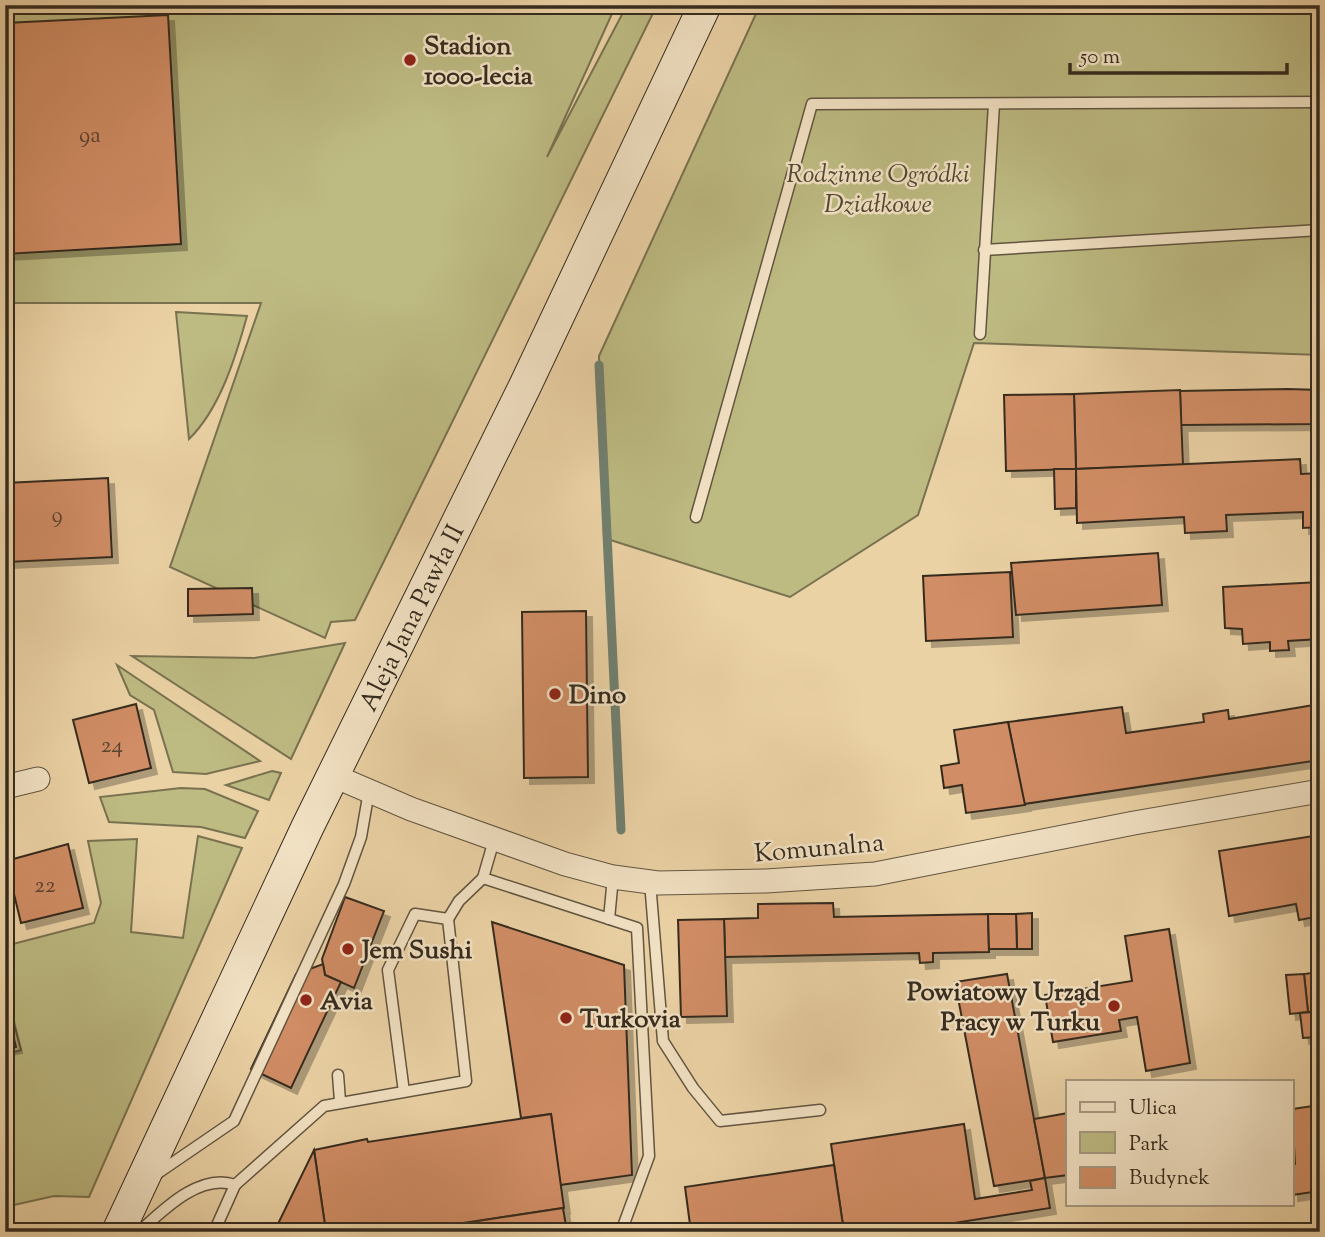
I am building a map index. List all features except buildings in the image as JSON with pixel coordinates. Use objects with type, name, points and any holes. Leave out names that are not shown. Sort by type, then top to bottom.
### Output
[{"type":"main road","name":"Aleja Jana Pawła II","points":[[118,1232],[705,5]]},
{"type":"street","name":"Komunalna","points":[[334,776],[494,840],[613,877],[650,882],[765,881],[874,873],[1134,822],[1320,791]]},
{"type":"street","points":[[5,787],[38,779]]},
{"type":"lane","points":[[696,517],[812,104],[1320,102]]},
{"type":"lane","points":[[980,334],[994,104]]},
{"type":"lane","points":[[984,250],[1320,230]]},
{"type":"lane","points":[[138,1187],[234,1121],[344,884],[361,837],[369,791]]},
{"type":"lane","points":[[214,1232],[235,1185],[324,1106],[340,1101],[467,1081],[448,919],[459,901],[483,878],[494,840]]},
{"type":"lane","points":[[610,919],[613,877]]},
{"type":"lane","points":[[483,878],[637,928],[649,1156],[621,1232]]},
{"type":"lane","points":[[650,882],[663,1041],[693,1088],[720,1121],[820,1110]]},
{"type":"lane","points":[[404,1092],[388,970],[415,914],[448,919]]},
{"type":"lane","points":[[338,1075],[340,1101]]},
{"type":"lane","points":[[139,1232],[199,1186],[224,1181],[235,1185]]},
{"type":"green space","points":[[5,5],[616,5],[547,157],[627,5],[657,5],[355,620],[331,622],[325,638],[170,567],[261,303],[5,303]]},
{"type":"green space","name":"Rodzinne Ogródki Działkowe","points":[[760,5],[1320,5],[1320,355],[974,343],[918,515],[790,597],[604,538],[599,356]]},
{"type":"green space","points":[[176,312],[247,316],[232,365],[218,397],[210,413],[189,439]]},
{"type":"green space","points":[[345,643],[291,759],[132,656],[254,658]]},
{"type":"green space","points":[[117,665],[260,761],[206,774],[173,772],[154,710],[130,695]]},
{"type":"green space","points":[[272,771],[281,773],[269,800],[226,785]]},
{"type":"green space","points":[[181,788],[205,789],[258,811],[245,838],[201,827],[109,822],[100,797]]},
{"type":"green space","points":[[198,836],[242,848],[89,1197],[54,1196],[5,1207],[5,1055],[21,1050],[5,990],[5,946],[94,923],[101,903],[88,841],[137,839],[131,932],[183,938]]},
{"type":"waterway","points":[[599,365],[621,830]]},
{"type":"place","name":"Stadion 1000-lecia","points":[[410,60]]},
{"type":"place","name":"Dino","points":[[555,694]]},
{"type":"place","name":"Jem Sushi","points":[[348,949]]},
{"type":"place","name":"Avia","points":[[306,1000]]},
{"type":"place","name":"Powiatowy Urząd Pracy w Turku","points":[[1114,1006]]},
{"type":"place","name":"Turkovia","points":[[566,1018]]}]
